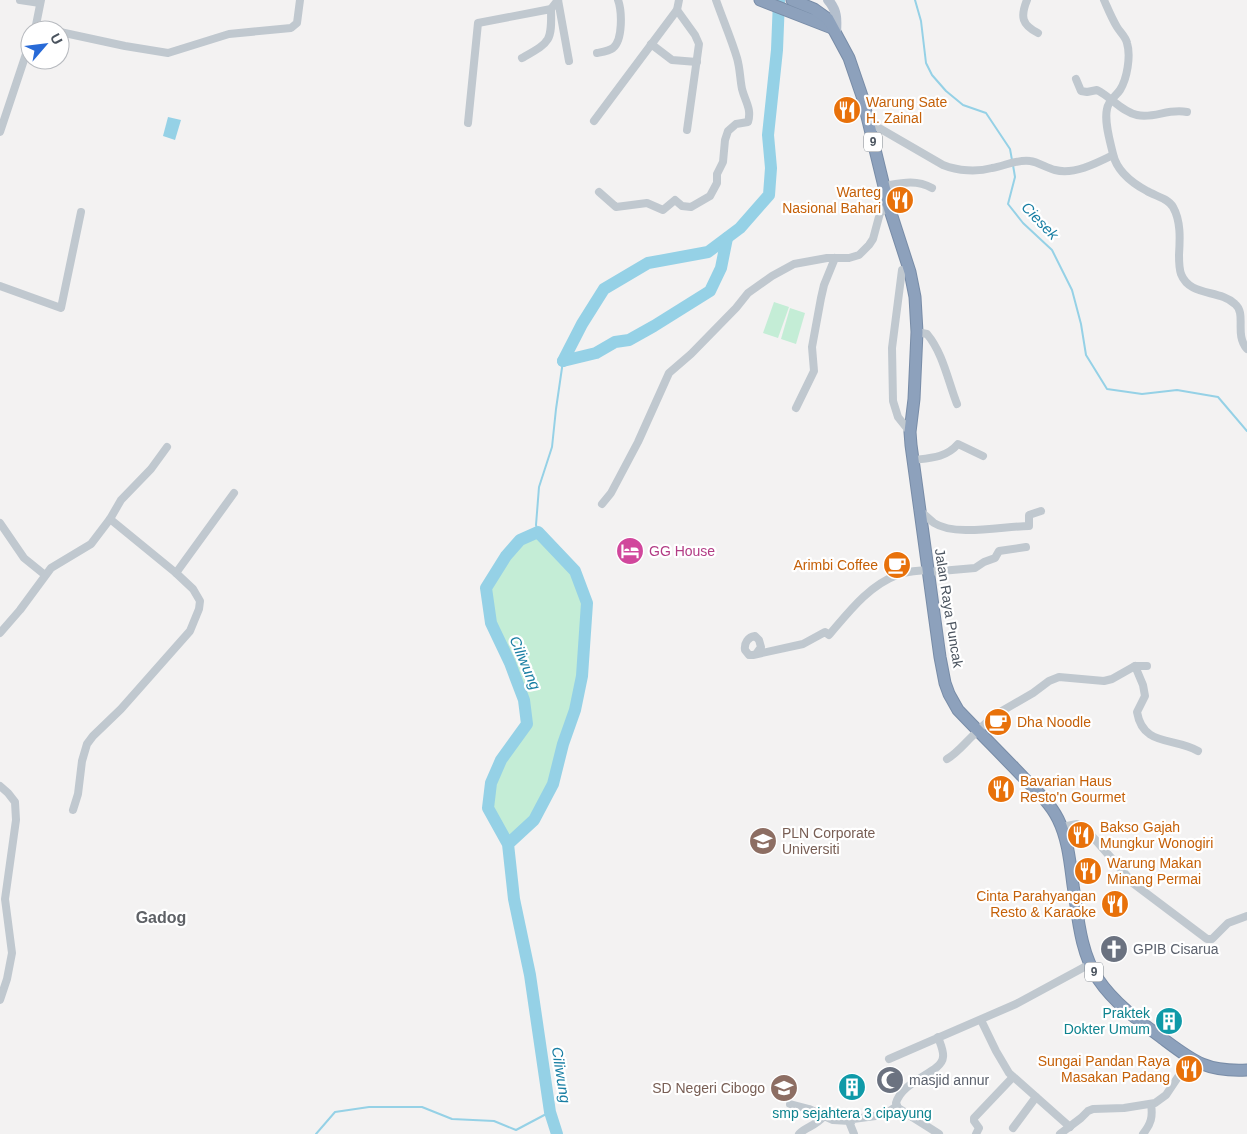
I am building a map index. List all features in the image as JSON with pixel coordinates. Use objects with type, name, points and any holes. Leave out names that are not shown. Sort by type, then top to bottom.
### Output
[{"type":"highway","points":[[760,0],[830,26]]},
{"type":"highway","points":[[792,0],[814,9],[830,26]]},
{"type":"highway","name":"Jalan Raya Puncak","points":[[830,26],[849,58],[889,207],[913,283],[917,332],[914,399],[910,432],[928,571],[945,683],[949,694],[958,710],[1039,794],[1057,816],[1069,854],[1082,938],[1090,964],[1098,979],[1115,1000],[1190,1060],[1218,1069],[1247,1070]]},
{"type":"main road","points":[[828,0],[837,16],[830,26]]},
{"type":"street","points":[[20,0],[41,2],[37,20]]},
{"type":"street","points":[[70,34],[168,53],[229,34],[291,28],[297,23],[300,0]]},
{"type":"street","points":[[522,58],[545,45],[550,37],[551,9],[558,0]]},
{"type":"street","points":[[558,0],[568,61]]},
{"type":"street","points":[[597,53],[612,49],[618,42],[621,15],[618,0]]},
{"type":"street","points":[[594,121],[677,10],[679,0]]},
{"type":"street","points":[[599,192],[616,207],[647,203],[663,210],[675,200],[682,206],[691,208],[708,198],[712,193],[717,183],[717,174],[723,162],[725,140],[728,131],[736,124],[748,122],[750,117],[738,60],[716,0]]},
{"type":"street","points":[[1027,0],[1024,7],[1024,22],[1026,26],[1038,33]]},
{"type":"street","points":[[1104,0],[1128,46],[1128,66],[1123,83],[1108,104],[1106,114],[1113,155],[1118,168],[1147,192],[1170,203],[1173,207],[1180,230],[1180,271],[1186,282],[1194,289],[1247,306]]},
{"type":"street","points":[[468,123],[478,23],[551,9]]},
{"type":"street","points":[[677,10],[696,35],[699,44],[687,130]]},
{"type":"street","points":[[651,44],[672,60],[697,62]]},
{"type":"street","points":[[0,132],[21,70]]},
{"type":"street","points":[[1076,79],[1081,91],[1097,90],[1137,116],[1148,116],[1175,110],[1187,112]]},
{"type":"street","points":[[867,121],[950,168],[964,170],[991,169],[1030,161],[1054,170],[1065,171],[1090,166],[1113,155]]},
{"type":"street","points":[[884,186],[915,182],[932,188]]},
{"type":"street","points":[[602,504],[611,493],[638,442],[669,373],[691,354],[748,293],[758,285],[794,264],[852,257],[864,251],[873,239],[880,213],[889,207]]},
{"type":"street","points":[[0,286],[61,308],[81,212]]},
{"type":"street","points":[[796,408],[814,371],[812,347],[821,298],[835,258]]},
{"type":"street","points":[[902,270],[892,348],[893,401],[898,418],[910,432]]},
{"type":"street","points":[[1236,304],[1240,312],[1241,340],[1247,349]]},
{"type":"street","points":[[917,332],[927,334],[933,342],[957,404]]},
{"type":"street","points":[[913,460],[941,456],[953,450],[958,444],[983,456]]},
{"type":"street","points":[[0,633],[20,610],[45,575],[56,564],[91,544],[110,519],[121,500],[151,469],[167,447]]},
{"type":"street","points":[[176,573],[234,493]]},
{"type":"street","points":[[919,510],[935,524],[959,530],[986,530],[1006,526],[1029,526],[1029,515],[1041,511]]},
{"type":"street","points":[[73,810],[78,794],[83,756],[87,744],[121,709],[190,631],[198,614],[200,601],[197,594],[176,573],[110,519]]},
{"type":"street","points":[[0,522],[24,558],[45,575]]},
{"type":"street","points":[[756,654],[803,644],[825,632],[829,635],[844,620],[854,605],[880,584],[898,574],[975,568],[995,558],[999,550],[1026,547]]},
{"type":"street","points":[[1135,666],[1145,690],[1145,696],[1136,712],[1142,725],[1153,738],[1182,744],[1198,751]]},
{"type":"street","points":[[947,759],[956,753],[964,743],[996,715],[1049,681],[1059,677],[1104,681],[1112,679],[1135,666],[1147,666]]},
{"type":"street","points":[[0,786],[15,802],[16,820],[5,899],[12,953],[0,1000]]},
{"type":"street","points":[[1062,827],[1077,824],[1085,828],[1129,880],[1207,939],[1212,939],[1231,921],[1247,916]]},
{"type":"street","points":[[889,1059],[1016,1004],[1090,964]]},
{"type":"street","points":[[981,1020],[996,1051],[1013,1077],[1070,1127]]},
{"type":"street","points":[[897,1106],[896,1101],[904,1089],[942,1062],[943,1054],[938,1037]]},
{"type":"street","points":[[1060,1134],[1093,1109],[1124,1108],[1152,1104],[1166,1095],[1190,1060]]},
{"type":"street","points":[[976,1134],[979,1128],[974,1118],[1013,1077]]},
{"type":"street","points":[[1013,1128],[1036,1097]]},
{"type":"street","points":[[790,1104],[809,1109],[833,1120],[850,1122],[857,1118],[883,1115],[897,1106]]},
{"type":"street","points":[[1143,1134],[1152,1121],[1152,1104]]},
{"type":"street","points":[[897,1106],[939,1134]]},
{"type":"street","points":[[799,1134],[823,1117]]},
{"type":"street","points":[[850,1122],[850,1127],[854,1134]]},
{"type":"green space","points":[[774,302],[789,307],[778,338],[763,333]]},
{"type":"green space","points":[[790,308],[805,313],[796,344],[781,339]]},
{"type":"green space","points":[[538,532],[575,571],[587,603],[582,676],[575,710],[563,744],[553,784],[534,820],[508,844],[488,808],[491,783],[501,760],[527,724],[524,700],[510,663],[491,623],[486,588],[506,556],[520,540]]},
{"type":"water","points":[[168,117],[181,120],[175,140],[163,136]]},
{"type":"waterway","points":[[563,361],[582,324],[604,289],[648,263],[708,252],[740,228],[769,195],[771,168],[768,135],[777,50],[779,0]]},
{"type":"waterway","name":"Ciesek","points":[[915,0],[921,21],[926,63],[932,75],[946,91],[963,105],[986,113],[1010,149],[1012,160]]},
{"type":"waterway","name":"Ciesek","points":[[1013,165],[1015,177],[1008,204],[1023,223],[1052,250],[1072,290],[1081,324],[1086,355],[1107,389],[1142,394],[1177,390],[1218,397],[1247,431]]},
{"type":"waterway","points":[[563,361],[596,353],[615,342],[629,340],[710,291],[721,268],[727,238]]},
{"type":"waterway","name":"Ciliwung","points":[[538,532],[536,525],[539,487],[552,447],[563,361]]},
{"type":"waterway","name":"Ciliwung","points":[[508,844],[534,820],[553,784],[563,744],[575,710],[582,676],[587,603],[575,571],[538,532],[520,540],[506,556],[486,588],[491,623],[510,663],[524,700],[527,724],[501,760],[491,783],[488,808],[508,844],[514,899],[530,975],[550,1112],[557,1134]]},
{"type":"waterway","points":[[316,1134],[335,1112],[369,1107],[422,1107],[452,1119],[494,1121],[516,1130],[550,1112]]},
{"type":"place","name":"Warung Sate H. Zainal","points":[[847,110]]},
{"type":"place","name":"Warteg Nasional Bahari","points":[[900,200]]},
{"type":"place","name":"GG House","points":[[630,551]]},
{"type":"place","name":"Arimbi Coffee","points":[[897,565]]},
{"type":"place","name":"Dha Noodle","points":[[998,722]]},
{"type":"place","name":"Bavarian Haus Resto'n Gourmet","points":[[1001,789]]},
{"type":"place","name":"Bakso Gajah Mungkur Wonogiri","points":[[1081,835]]},
{"type":"place","name":"PLN Corporate Universiti","points":[[763,841]]},
{"type":"place","name":"Warung Makan Minang Permai","points":[[1088,871]]},
{"type":"place","name":"Cinta Parahyangan Resto & Karaoke","points":[[1115,904]]},
{"type":"place","name":"GPIB Cisarua","points":[[1114,949]]},
{"type":"place","name":"Praktek Dokter Umum","points":[[1169,1021]]},
{"type":"place","name":"Sungai Pandan Raya Masakan Padang","points":[[1189,1069]]},
{"type":"place","name":"masjid annur","points":[[890,1080]]},
{"type":"place","name":"smp sejahtera 3 cipayung","points":[[852,1087]]},
{"type":"place","name":"SD Negeri Cibogo","points":[[784,1088]]},
{"type":"district","name":"Gadog","points":[[161,917]]}]
